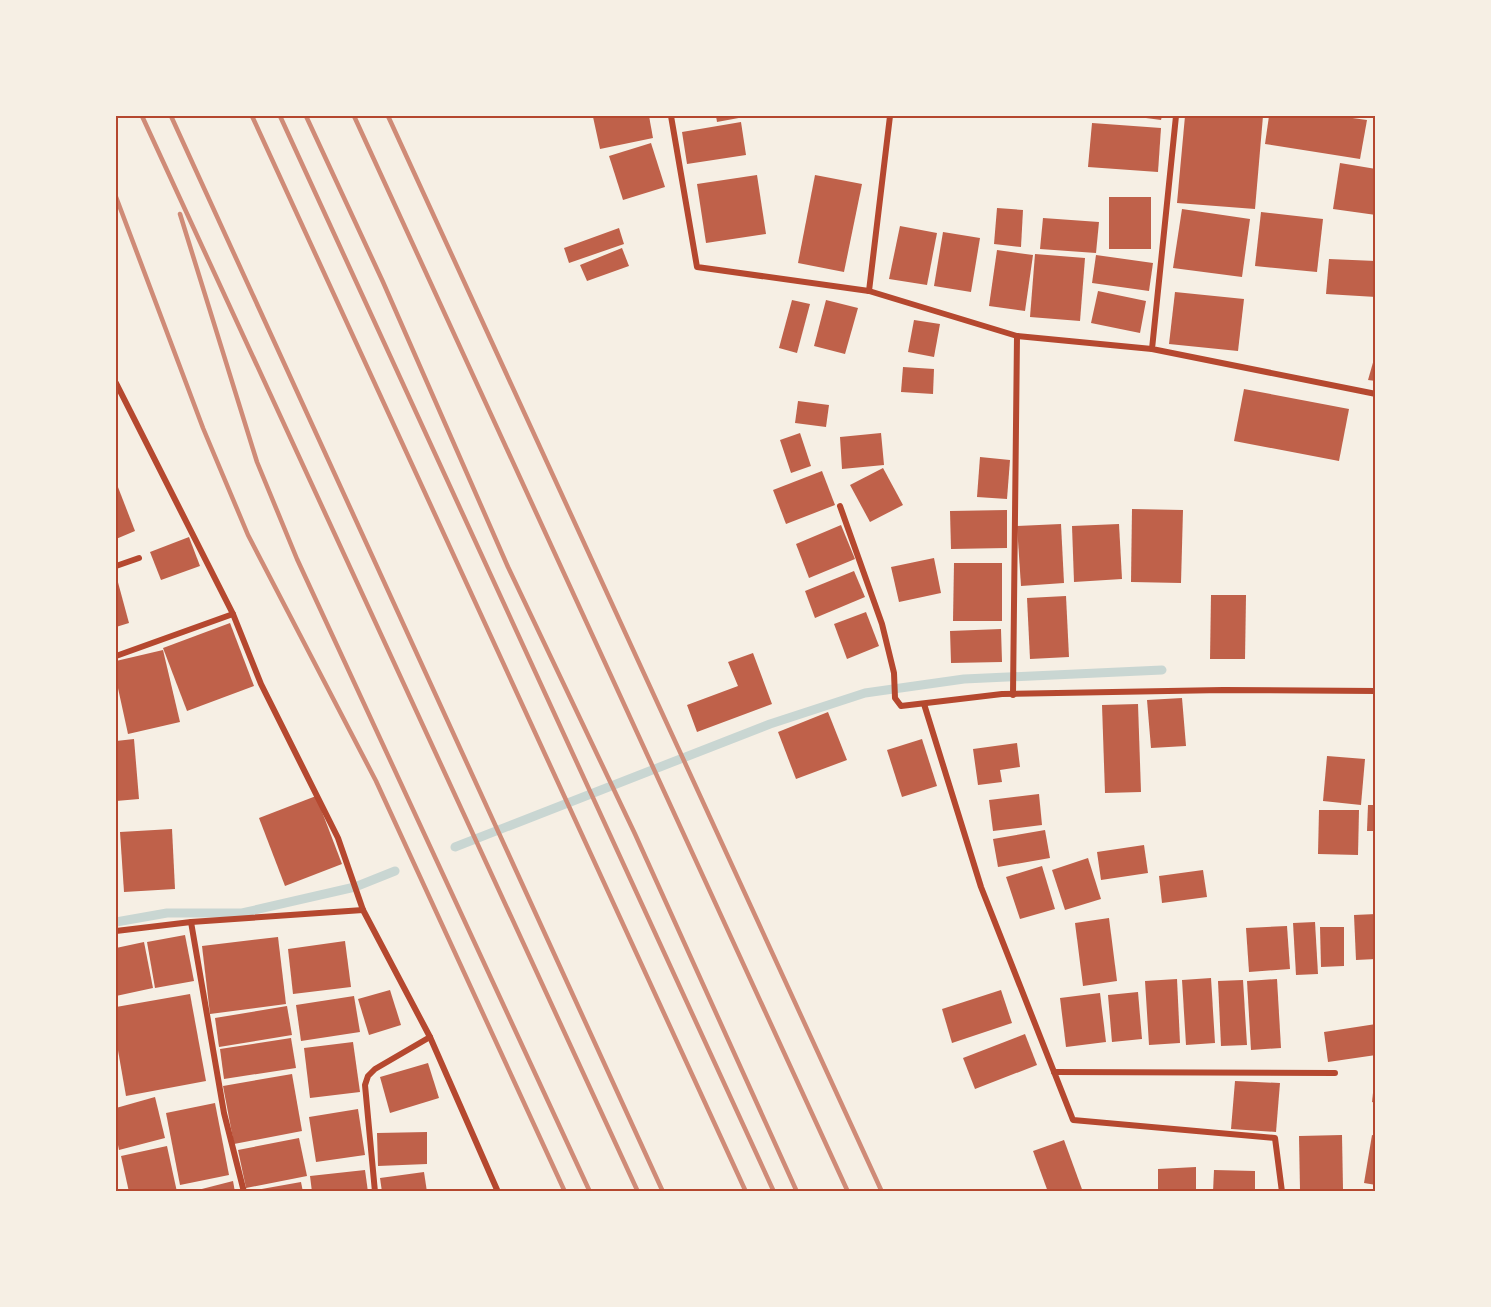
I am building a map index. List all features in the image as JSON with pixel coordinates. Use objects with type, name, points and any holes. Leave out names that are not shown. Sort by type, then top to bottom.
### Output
[{"type":"street","points":[[671,116],[697,267],[869,291],[1017,336],[1152,349],[1376,394]]},
{"type":"street","points":[[869,291],[890,116]]},
{"type":"street","points":[[1152,349],[1176,116]]},
{"type":"street","points":[[1013,693],[1017,336]]},
{"type":"street","points":[[116,383],[233,614],[261,684],[338,838],[363,910],[430,1037],[498,1191]]},
{"type":"street","points":[[116,402],[124,399]]},
{"type":"street","points":[[840,506],[882,624],[894,673],[896,698],[901,706],[1013,693],[1223,690],[1376,691]]},
{"type":"street","points":[[116,566],[139,558]]},
{"type":"street","points":[[116,656],[233,614]]},
{"type":"street","points":[[924,704],[981,887],[1073,1120],[1275,1138],[1282,1191]]},
{"type":"street","points":[[116,932],[191,922],[363,910]]},
{"type":"street","points":[[191,922],[224,1113],[244,1191]]},
{"type":"street","points":[[375,1191],[365,1085],[368,1076],[375,1069],[430,1037]]},
{"type":"street","points":[[1054,1072],[1335,1073]]},
{"type":"building","points":[[649,116],[653,138],[600,149],[593,117]]},
{"type":"building","points":[[716,116],[744,116],[744,117],[717,122]]},
{"type":"building","points":[[1131,116],[1162,116],[1161,120]]},
{"type":"building","points":[[1185,116],[1263,116],[1255,209],[1177,203]]},
{"type":"building","points":[[1269,116],[1338,116],[1367,120],[1360,159],[1265,144]]},
{"type":"building","points":[[741,122],[746,155],[687,164],[682,132]]},
{"type":"building","points":[[1092,123],[1161,128],[1158,172],[1088,167]]},
{"type":"building","points":[[651,143],[665,187],[623,200],[609,156]]},
{"type":"building","points":[[1340,163],[1376,169],[1376,215],[1333,209]]},
{"type":"building","points":[[757,175],[766,234],[706,243],[697,184]]},
{"type":"building","points":[[815,175],[862,184],[844,272],[798,263]]},
{"type":"building","points":[[1109,197],[1151,197],[1151,249],[1109,249]]},
{"type":"building","points":[[997,208],[1023,210],[1021,247],[994,244]]},
{"type":"building","points":[[1182,209],[1250,219],[1242,277],[1173,268]]},
{"type":"building","points":[[1261,212],[1323,219],[1317,272],[1255,266]]},
{"type":"building","points":[[1043,218],[1099,222],[1096,253],[1040,249]]},
{"type":"building","points":[[900,226],[937,233],[927,285],[889,279]]},
{"type":"building","points":[[619,228],[624,244],[569,263],[564,248]]},
{"type":"building","points":[[943,232],[980,238],[971,292],[934,286]]},
{"type":"building","points":[[622,248],[629,266],[587,281],[580,265]]},
{"type":"building","points":[[997,250],[1033,255],[1025,311],[989,306]]},
{"type":"building","points":[[1035,254],[1085,258],[1080,321],[1030,317]]},
{"type":"building","points":[[1096,255],[1153,263],[1149,291],[1092,283]]},
{"type":"building","points":[[1329,259],[1376,261],[1376,297],[1326,294]]},
{"type":"building","points":[[1098,291],[1146,301],[1140,333],[1091,323]]},
{"type":"building","points":[[1175,292],[1244,299],[1238,351],[1169,344]]},
{"type":"building","points":[[792,300],[810,304],[797,353],[779,348]]},
{"type":"building","points":[[826,300],[858,308],[845,354],[814,346]]},
{"type":"building","points":[[914,320],[940,324],[934,357],[908,352]]},
{"type":"building","points":[[1376,352],[1376,381],[1368,380]]},
{"type":"building","points":[[903,367],[934,369],[933,394],[901,392]]},
{"type":"building","points":[[1244,389],[1349,409],[1339,461],[1234,441]]},
{"type":"building","points":[[798,401],[829,405],[826,427],[795,423]]},
{"type":"building","points":[[800,433],[811,466],[791,473],[780,440]]},
{"type":"building","points":[[881,433],[884,465],[842,469],[840,437]]},
{"type":"building","points":[[980,457],[1010,460],[1007,499],[977,497]]},
{"type":"building","points":[[883,468],[903,505],[870,522],[850,485]]},
{"type":"building","points":[[822,471],[835,505],[786,524],[773,490]]},
{"type":"building","points":[[116,482],[135,531],[116,539]]},
{"type":"building","points":[[1132,509],[1183,510],[1181,583],[1131,582]]},
{"type":"building","points":[[1007,510],[1007,548],[951,549],[950,511]]},
{"type":"building","points":[[1061,524],[1064,583],[1021,586],[1017,526]]},
{"type":"building","points":[[1119,524],[1122,579],[1074,582],[1072,526]]},
{"type":"building","points":[[841,525],[855,559],[809,578],[796,544]]},
{"type":"building","points":[[189,537],[200,566],[161,580],[150,552]]},
{"type":"building","points":[[934,558],[941,593],[899,602],[891,567]]},
{"type":"building","points":[[954,563],[1002,563],[1002,621],[953,621]]},
{"type":"building","points":[[854,571],[865,597],[815,618],[805,591]]},
{"type":"building","points":[[116,575],[129,623],[116,627]]},
{"type":"building","points":[[1211,595],[1246,595],[1245,659],[1210,659]]},
{"type":"building","points":[[1066,596],[1069,657],[1030,659],[1027,598]]},
{"type":"building","points":[[866,612],[879,646],[847,659],[834,624]]},
{"type":"building","points":[[230,623],[254,686],[187,711],[163,648]]},
{"type":"building","points":[[1001,629],[1002,662],[951,663],[950,631]]},
{"type":"building","points":[[163,650],[180,722],[128,734],[116,679],[116,661]]},
{"type":"building","points":[[753,653],[772,704],[697,732],[687,705],[738,686],[728,662]]},
{"type":"building","points":[[1182,698],[1186,746],[1151,748],[1147,700]]},
{"type":"building","points":[[1138,704],[1141,792],[1105,793],[1102,705]]},
{"type":"building","points":[[828,712],[847,760],[796,779],[778,732]]},
{"type":"building","points":[[134,739],[139,799],[116,801],[116,741]]},
{"type":"building","points":[[922,739],[937,786],[902,797],[887,750]]},
{"type":"building","points":[[1017,743],[1020,767],[1000,770],[1002,782],[978,785],[973,749]]},
{"type":"building","points":[[1327,756],[1365,759],[1361,805],[1323,801]]},
{"type":"building","points":[[1039,794],[1042,825],[993,831],[989,800]]},
{"type":"building","points":[[316,796],[342,864],[285,886],[259,818]]},
{"type":"building","points":[[1368,805],[1376,805],[1376,831],[1367,831]]},
{"type":"building","points":[[1319,810],[1359,810],[1358,855],[1318,854]]},
{"type":"building","points":[[172,829],[175,889],[124,892],[120,832]]},
{"type":"building","points":[[1045,830],[1050,858],[998,867],[993,839]]},
{"type":"building","points":[[1144,845],[1148,873],[1101,880],[1097,852]]},
{"type":"building","points":[[1088,858],[1101,899],[1065,910],[1052,870]]},
{"type":"building","points":[[1042,866],[1055,909],[1020,919],[1006,877]]},
{"type":"building","points":[[1203,870],[1207,897],[1162,903],[1159,876]]},
{"type":"building","points":[[1376,914],[1376,959],[1356,960],[1354,915]]},
{"type":"building","points":[[1109,918],[1117,981],[1083,986],[1075,923]]},
{"type":"building","points":[[1315,922],[1318,974],[1296,975],[1293,923]]},
{"type":"building","points":[[1287,926],[1290,969],[1249,972],[1246,928]]},
{"type":"building","points":[[1320,927],[1344,927],[1344,966],[1321,967]]},
{"type":"building","points":[[185,935],[194,981],[155,988],[147,942]]},
{"type":"building","points":[[278,937],[286,1004],[210,1014],[202,946]]},
{"type":"building","points":[[345,941],[351,987],[293,994],[288,949]]},
{"type":"building","points":[[144,942],[153,988],[116,996],[116,948]]},
{"type":"building","points":[[1211,978],[1215,1043],[1186,1045],[1182,980]]},
{"type":"building","points":[[1177,979],[1180,1043],[1149,1045],[1145,981]]},
{"type":"building","points":[[1277,979],[1281,1048],[1251,1050],[1247,981]]},
{"type":"building","points":[[1243,980],[1247,1045],[1221,1046],[1218,981]]},
{"type":"building","points":[[390,990],[401,1025],[369,1035],[358,999]]},
{"type":"building","points":[[1001,990],[1012,1023],[952,1043],[942,1009]]},
{"type":"building","points":[[1138,992],[1142,1039],[1112,1042],[1108,995]]},
{"type":"building","points":[[1100,993],[1106,1042],[1066,1047],[1060,998]]},
{"type":"building","points":[[190,994],[206,1081],[126,1096],[116,1039],[116,1007]]},
{"type":"building","points":[[354,996],[360,1032],[301,1041],[296,1005]]},
{"type":"building","points":[[287,1006],[292,1035],[219,1047],[215,1018]]},
{"type":"building","points":[[1376,1024],[1376,1055],[1328,1062],[1324,1032]]},
{"type":"building","points":[[1025,1034],[1037,1065],[975,1089],[963,1058]]},
{"type":"building","points":[[291,1038],[296,1068],[224,1079],[220,1049]]},
{"type":"building","points":[[353,1042],[360,1092],[310,1098],[304,1048]]},
{"type":"building","points":[[428,1063],[439,1098],[390,1113],[380,1077]]},
{"type":"building","points":[[292,1074],[302,1131],[234,1144],[223,1086]]},
{"type":"building","points":[[1235,1081],[1280,1083],[1276,1132],[1231,1129]]},
{"type":"building","points":[[1374,1084],[1376,1085],[1376,1103],[1372,1102]]},
{"type":"building","points":[[155,1097],[165,1138],[119,1150],[116,1135],[116,1108]]},
{"type":"building","points":[[215,1103],[229,1175],[180,1185],[166,1113]]},
{"type":"building","points":[[358,1109],[365,1155],[316,1162],[309,1117]]},
{"type":"building","points":[[427,1132],[427,1164],[378,1166],[377,1133]]},
{"type":"building","points":[[1342,1135],[1343,1189],[1300,1190],[1299,1136]]},
{"type":"building","points":[[1372,1135],[1376,1136],[1376,1185],[1364,1183]]},
{"type":"building","points":[[299,1138],[307,1176],[246,1188],[238,1150]]},
{"type":"building","points":[[1064,1140],[1083,1192],[1048,1192],[1033,1151]]},
{"type":"building","points":[[167,1146],[177,1192],[129,1192],[121,1156]]},
{"type":"building","points":[[1196,1167],[1196,1192],[1158,1192],[1158,1169]]},
{"type":"building","points":[[365,1170],[368,1192],[312,1192],[310,1176]]},
{"type":"building","points":[[1214,1170],[1255,1171],[1255,1192],[1213,1192]]},
{"type":"building","points":[[424,1172],[427,1192],[382,1192],[380,1178]]},
{"type":"building","points":[[233,1181],[235,1192],[194,1192],[194,1191]]},
{"type":"building","points":[[301,1182],[303,1192],[256,1192],[256,1190]]},
{"type":"waterway","points":[[455,847],[770,724],[865,693],[964,679],[1162,670]]},
{"type":"waterway","points":[[116,922],[167,913],[242,913],[355,887],[395,871]]},
{"type":"railway","points":[[142,116],[638,1192]]},
{"type":"railway","points":[[171,116],[663,1192]]},
{"type":"railway","points":[[252,116],[746,1192]]},
{"type":"railway","points":[[280,116],[774,1192]]},
{"type":"railway","points":[[306,116],[383,282],[508,567],[635,834],[797,1192]]},
{"type":"railway","points":[[354,116],[848,1192]]},
{"type":"railway","points":[[388,116],[882,1192]]},
{"type":"railway","points":[[116,197],[203,428],[248,535],[376,781],[565,1192]]},
{"type":"railway","points":[[180,214],[257,462],[297,559],[590,1192]]}]
